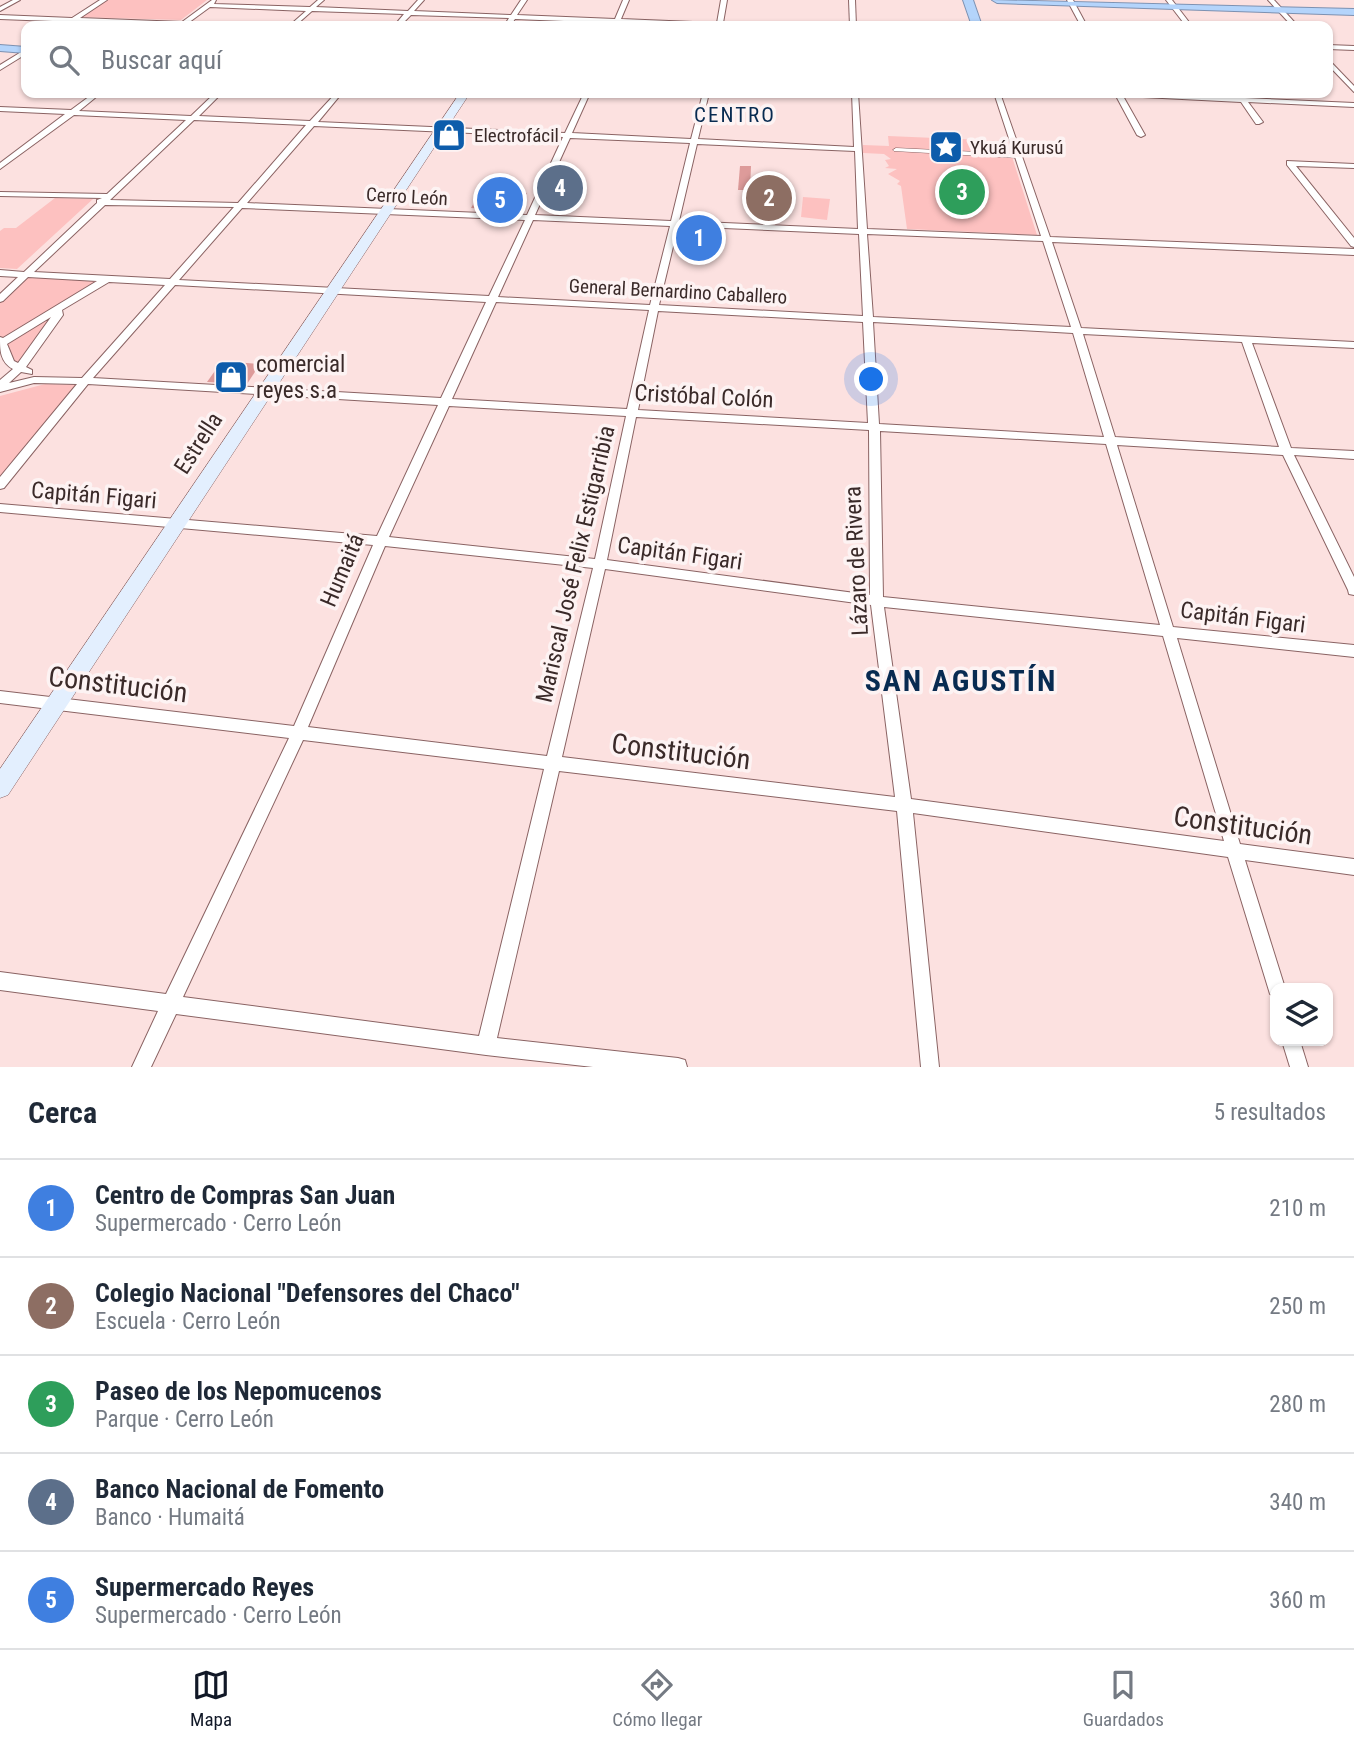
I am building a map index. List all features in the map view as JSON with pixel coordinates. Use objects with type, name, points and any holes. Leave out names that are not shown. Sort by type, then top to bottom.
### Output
[{"type":"highway","points":[[968,0],[975,21]]},
{"type":"highway","points":[[997,0],[1171,3],[1354,12]]},
{"type":"highway","points":[[0,48],[21,50]]},
{"type":"main road","name":"Estrella","points":[[0,788],[461,98]]},
{"type":"street","points":[[0,9],[17,0]]},
{"type":"street","points":[[71,21],[104,0]]},
{"type":"street","points":[[188,21],[215,0]]},
{"type":"street","points":[[298,21],[321,0]]},
{"type":"street","points":[[402,21],[421,0]]},
{"type":"street","points":[[510,21],[524,0]]},
{"type":"street","points":[[617,21],[626,0]]},
{"type":"street","points":[[720,21],[724,0]]},
{"type":"street","points":[[852,0],[853,21]]},
{"type":"street","points":[[1271,0],[1291,21]]},
{"type":"street","points":[[1071,1],[1081,21]]},
{"type":"street","points":[[1171,3],[1185,21]]},
{"type":"street","points":[[208,5],[571,21]]},
{"type":"street","points":[[0,17],[110,21]]},
{"type":"street","points":[[1333,47],[1354,48]]},
{"type":"street","points":[[0,68],[21,53]]},
{"type":"street","points":[[1333,67],[1354,90]]},
{"type":"street","points":[[0,167],[91,98]]},
{"type":"street","points":[[0,299],[103,199],[213,98]]},
{"type":"street","points":[[0,485],[85,381],[335,98]]},
{"type":"street","name":"Humaitá","points":[[141,1067],[298,734],[443,402],[585,98]]},
{"type":"street","name":"Mariscal José Felix Estigarribia","points":[[485,1046],[600,564],[654,307],[705,98]]},
{"type":"street","name":"Lázaro de Rivera","points":[[855,98],[874,426],[877,601],[904,805],[930,1067]]},
{"type":"street","points":[[999,98],[1077,330],[1274,983]]},
{"type":"street","points":[[1122,98],[1141,135]]},
{"type":"street","points":[[1208,98],[1354,105]]},
{"type":"street","points":[[1243,100],[1259,122]]},
{"type":"street","points":[[0,108],[858,149]]},
{"type":"street","points":[[896,150],[1018,156]]},
{"type":"street","points":[[1354,166],[1290,163],[1354,244]]},
{"type":"street","name":"Cerro León","points":[[0,194],[1048,241]]},
{"type":"street","points":[[1048,241],[1354,252]]},
{"type":"street","name":"General Bernardino Caballero","points":[[0,273],[1354,345]]},
{"type":"street","points":[[51,379],[21,370],[10,363],[1,341],[108,278]]},
{"type":"street","points":[[0,387],[21,370],[44,332],[58,315],[57,309]]},
{"type":"street","points":[[1246,340],[1286,450],[1354,590]]},
{"type":"street","points":[[0,387],[51,379]]},
{"type":"street","name":"Cristóbal Colón","points":[[51,379],[1354,455]]},
{"type":"street","name":"Capitán Figari","points":[[0,508],[381,541],[600,564],[877,601],[1167,629],[1354,651]]},
{"type":"street","name":"Constitución","points":[[0,697],[904,805],[1354,867]]},
{"type":"street","points":[[0,981],[485,1046],[678,1067]]},
{"type":"street","points":[[1293,1046],[1299,1067]]},
{"type":"shaded area","points":[[101,0],[207,0],[181,20],[75,17]]},
{"type":"shaded area","points":[[888,136],[1007,141],[1037,235],[907,229],[901,186],[897,184],[900,181],[888,174],[897,169],[885,168],[889,166],[885,160],[891,159],[884,154],[863,153],[863,145],[889,146]]},
{"type":"shaded area","points":[[803,197],[830,199],[827,220],[801,217]]},
{"type":"shaded area","points":[[55,198],[93,199],[17,269],[0,268],[0,231],[4,228],[16,228]]},
{"type":"shaded area","points":[[26,274],[108,278],[57,309],[24,364],[10,363],[0,340],[0,299]]},
{"type":"shaded area","points":[[45,384],[77,385],[0,479],[0,396]]},
{"type":"building","points":[[740,166],[751,166],[750,190],[738,190]]},
{"type":"building","points":[[481,190],[527,193],[519,210],[471,208]]},
{"type":"building","points":[[682,229],[719,230],[717,249],[677,248]]},
{"type":"building","name":"comercial reyes s.a","points":[[222,361],[260,364],[247,384],[207,382]]},
{"type":"place","name":"Electrofácil","points":[[449,135]]},
{"type":"place","name":"Ykuá Kurusú","points":[[946,147]]},
{"type":"place","name":"Banco Nacional de Fomento","points":[[560,188]]},
{"type":"place","name":"Paseo de los Nepomucenos","points":[[962,192]]},
{"type":"place","name":"Colegio Nacional \"Defensores del Chaco\"","points":[[769,198]]},
{"type":"place","name":"Supermercado Reyes","points":[[500,200]]},
{"type":"place","name":"Centro de Compras San Juan","points":[[699,238]]},
{"type":"place","name":"comercial reyes s.a","points":[[231,377]]},
{"type":"district","name":"CENTRO","points":[[735,115]]},
{"type":"district","name":"SAN AGUSTÍN","points":[[961,681]]}]
